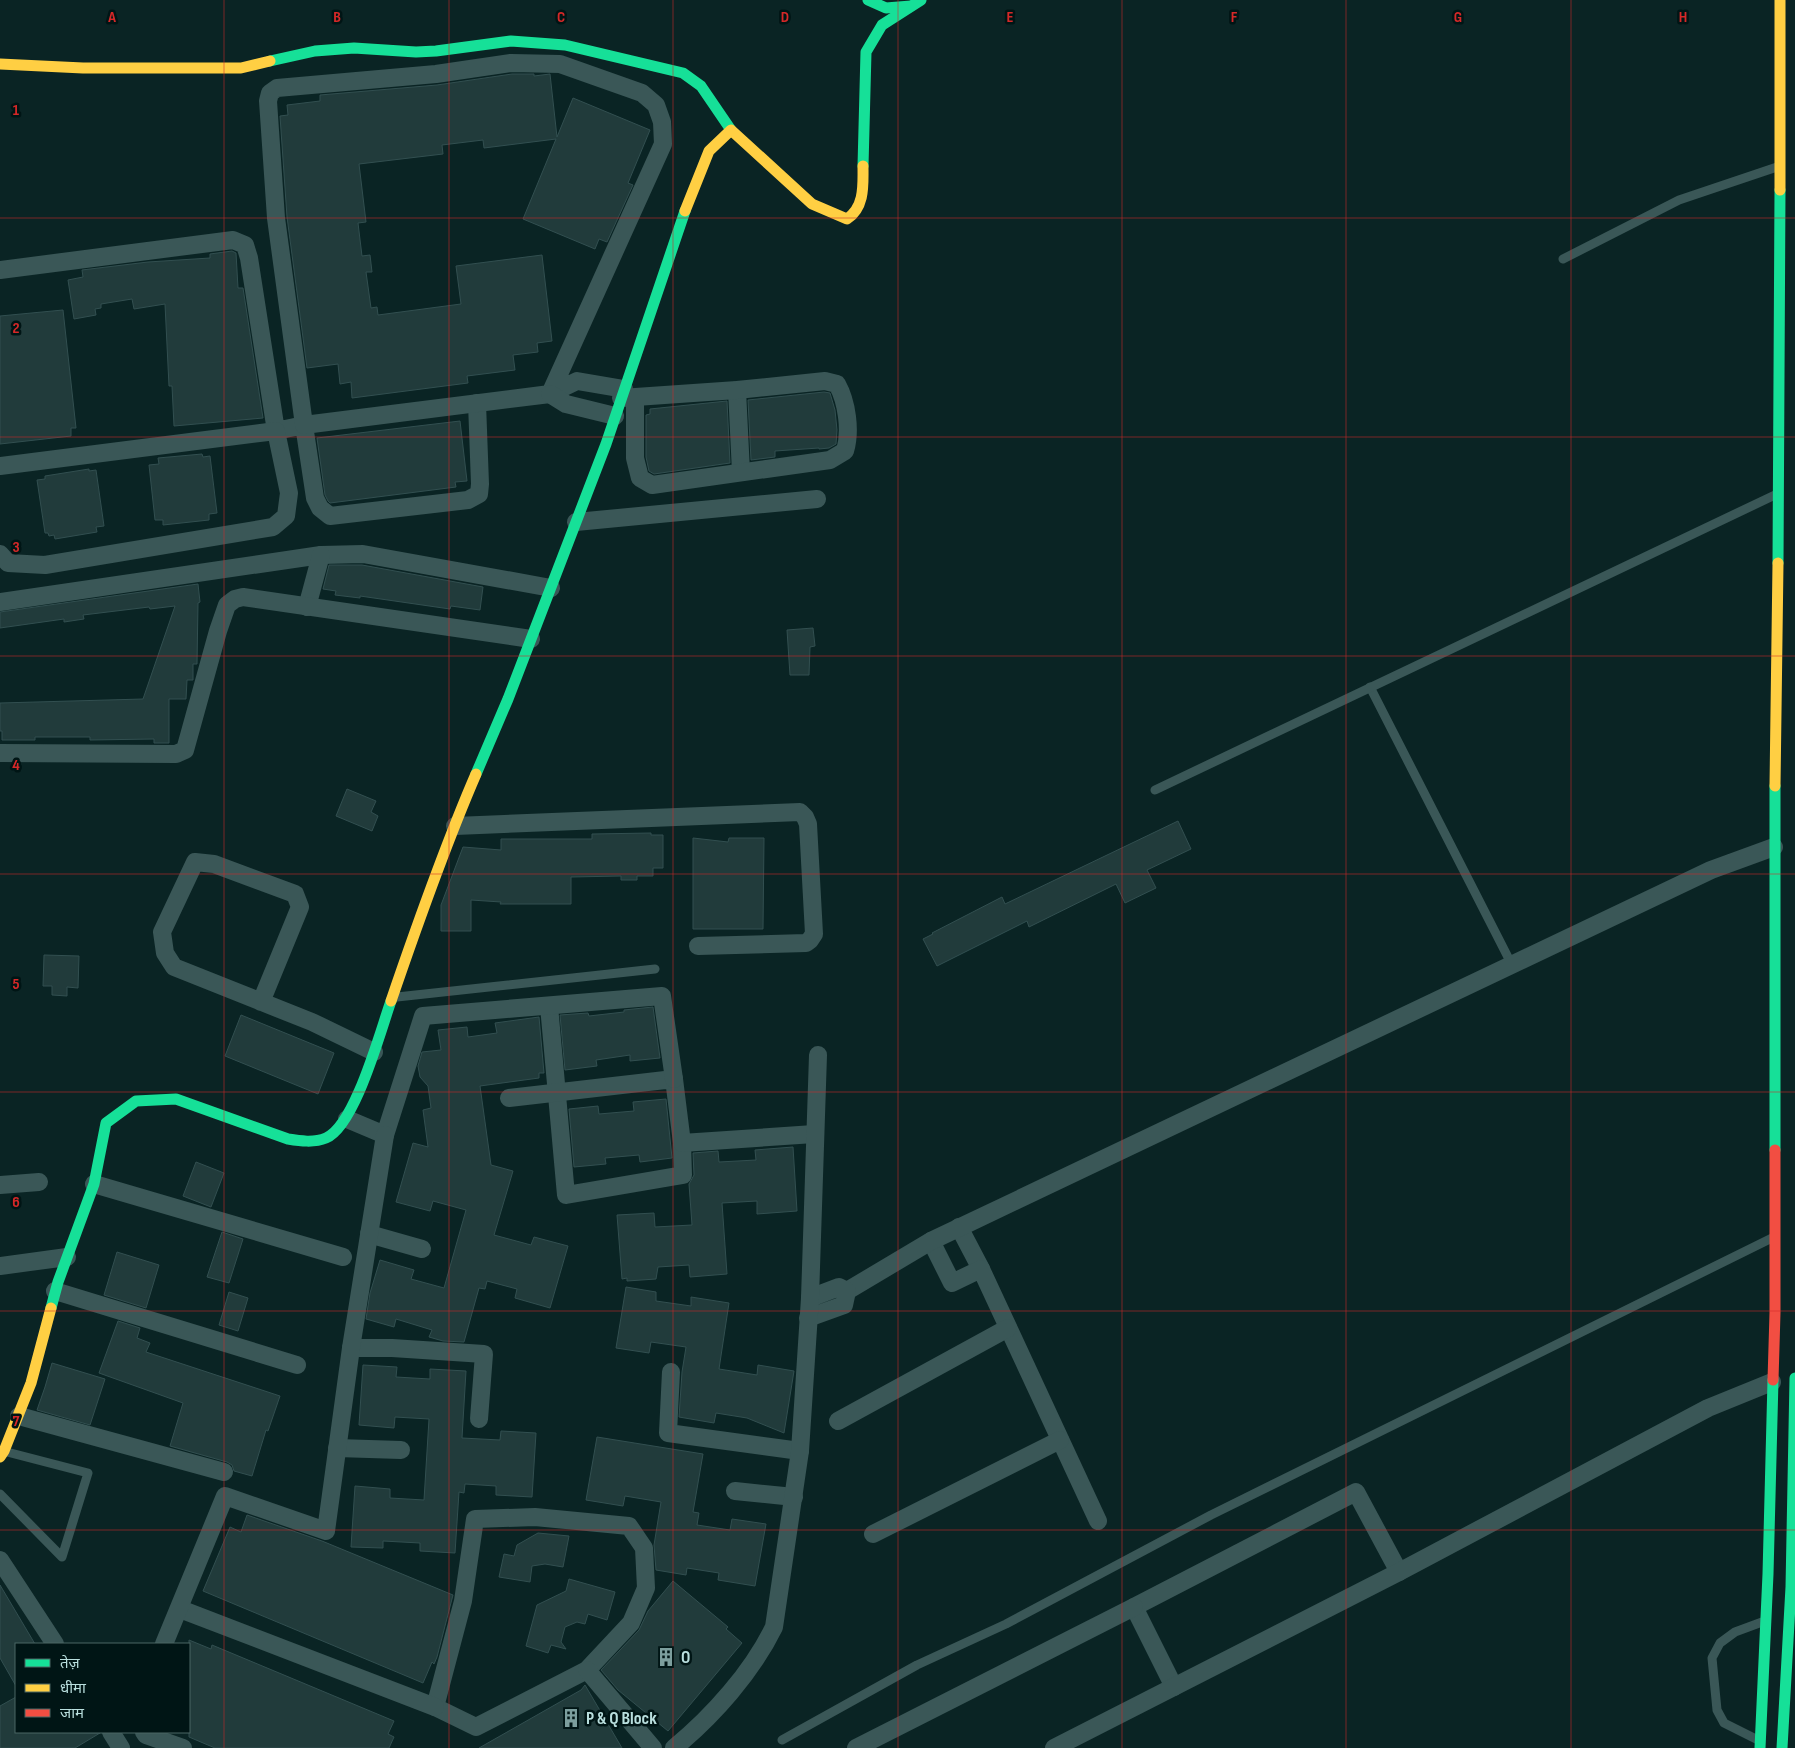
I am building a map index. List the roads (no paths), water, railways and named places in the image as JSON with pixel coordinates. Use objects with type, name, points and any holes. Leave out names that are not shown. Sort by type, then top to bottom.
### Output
[{"type":"main road","points":[[868,0],[886,8],[916,3]]},
{"type":"main road","points":[[1780,0],[1779,492],[1774,847],[1775,1313],[1772,1382],[1782,1586],[1782,1748]]},
{"type":"main road","points":[[0,64],[83,68],[241,68],[315,50],[354,48],[416,52],[511,41],[565,45],[683,74],[701,86],[731,130],[812,204],[847,219],[852,216],[860,204],[863,188],[866,52],[882,25],[916,3]]},
{"type":"main road","points":[[2,1454],[31,1384],[55,1291],[94,1184],[106,1123],[136,1102],[176,1099],[288,1139],[304,1142],[318,1142],[328,1138],[340,1130],[347,1119],[358,1096],[414,934],[455,826],[551,588],[615,416],[627,395],[688,204],[709,151],[731,130]]},
{"type":"main road","points":[[1760,1745],[1766,1621],[1782,1586],[1795,1378]]},
{"type":"street","points":[[477,403],[479,494],[468,500],[330,516],[320,508],[315,498],[276,218],[268,101],[270,93],[277,88],[436,74],[511,63],[538,63],[560,64],[642,93],[656,105],[662,122],[663,144],[550,394]]},
{"type":"street","points":[[0,270],[233,240],[245,245],[249,258],[276,431],[289,493],[286,516],[273,527],[45,565],[8,563],[0,554]]},
{"type":"street","points":[[0,466],[550,394],[577,381],[627,395],[737,390],[825,381],[837,384],[843,395],[848,439],[845,451],[830,460],[652,485],[640,478],[635,458],[627,395]]},
{"type":"street","points":[[737,390],[741,472]]},
{"type":"street","points":[[550,394],[566,404],[615,416]]},
{"type":"street","points":[[576,522],[817,499]]},
{"type":"street","points":[[0,602],[321,555],[363,554],[551,588]]},
{"type":"street","points":[[306,606],[321,555]]},
{"type":"street","points":[[0,753],[176,754],[185,750],[227,605],[235,599],[243,597],[531,639]]},
{"type":"street","points":[[455,826],[800,812],[808,824],[814,934],[810,940],[806,943],[698,946]]},
{"type":"street","points":[[808,1318],[844,1305],[848,1292],[930,1241],[1711,870],[1774,847]]},
{"type":"street","points":[[261,1002],[300,907],[295,894],[214,864],[195,862],[162,932],[165,953],[174,967],[261,1002],[312,1022],[374,1052]]},
{"type":"street","points":[[164,1643],[225,1496],[326,1532],[351,1348],[385,1135],[423,1016],[662,996],[682,1143],[683,1175],[566,1195],[549,1006]]},
{"type":"street","points":[[674,1748],[700,1727],[730,1693],[774,1627],[800,1451],[810,1298],[818,1055]]},
{"type":"street","points":[[509,1098],[674,1079]]},
{"type":"street","points":[[347,1119],[385,1135]]},
{"type":"street","points":[[682,1143],[814,1134]]},
{"type":"street","points":[[0,1185],[39,1182]]},
{"type":"street","points":[[94,1184],[342,1257]]},
{"type":"street","points":[[959,1227],[981,1269],[1098,1521]]},
{"type":"street","points":[[369,1234],[422,1249]]},
{"type":"street","points":[[930,1241],[952,1283],[981,1269]]},
{"type":"street","points":[[0,1266],[67,1257]]},
{"type":"street","points":[[810,1298],[839,1287],[848,1292]]},
{"type":"street","points":[[55,1291],[297,1366]]},
{"type":"street","points":[[838,1421],[1008,1328]]},
{"type":"street","points":[[351,1348],[392,1348],[484,1354],[479,1419]]},
{"type":"street","points":[[671,1372],[668,1433],[800,1451]]},
{"type":"street","points":[[1054,1748],[1399,1572],[1708,1408],[1772,1382]]},
{"type":"street","points":[[19,1416],[224,1472]]},
{"type":"street","points":[[873,1534],[1060,1440]]},
{"type":"street","points":[[337,1448],[401,1450]]},
{"type":"street","points":[[735,1492],[794,1498]]},
{"type":"street","points":[[856,1748],[1356,1492],[1399,1572]]},
{"type":"street","points":[[180,1609],[435,1707],[476,1727],[587,1670],[631,1623],[646,1588],[644,1548],[628,1526],[535,1518],[475,1519],[464,1601],[435,1707]]},
{"type":"street","points":[[0,1560],[54,1643]]},
{"type":"street","points":[[1134,1607],[1174,1687]]},
{"type":"street","points":[[587,1670],[653,1748]]},
{"type":"street","points":[[112,1733],[121,1748]]},
{"type":"street","points":[[148,1738],[183,1748]]},
{"type":"lane","points":[[1563,259],[1679,200],[1780,166]]},
{"type":"lane","points":[[1155,790],[1779,492]]},
{"type":"lane","points":[[1370,687],[1512,965]]},
{"type":"lane","points":[[392,997],[655,969]]},
{"type":"lane","points":[[782,1740],[917,1665],[1006,1624],[1220,1511],[1775,1237]]},
{"type":"lane","points":[[0,1494],[62,1557],[88,1473],[2,1454]]},
{"type":"lane","points":[[1760,1745],[1724,1723],[1717,1710],[1712,1658],[1720,1643],[1735,1632],[1766,1621]]},
{"type":"place","name":"O","points":[[666,1657]]},
{"type":"place","name":"P & Q Block","points":[[571,1718]]}]
